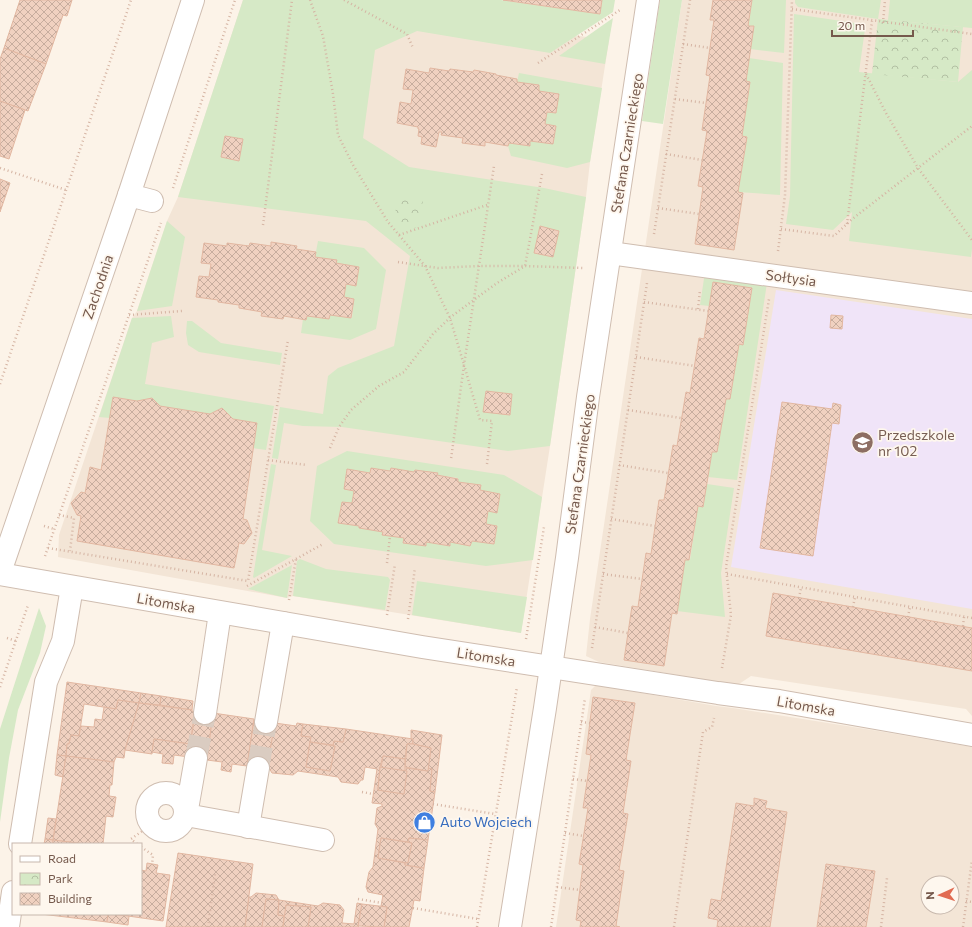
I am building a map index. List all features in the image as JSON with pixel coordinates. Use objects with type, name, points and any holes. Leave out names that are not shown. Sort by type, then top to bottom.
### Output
[{"type":"street","name":"Zachodnia","points":[[0,573],[130,195],[193,0]]},
{"type":"street","name":"Stefana Czarnieckiego","points":[[510,927],[551,666],[576,497],[588,397],[648,0]]},
{"type":"street","points":[[130,195],[152,201]]},
{"type":"street","name":"Sołtysia","points":[[610,253],[972,303]]},
{"type":"street","name":"Litomska","points":[[0,573],[72,588],[284,624],[779,702],[972,735]]},
{"type":"street","points":[[20,843],[46,682],[62,642],[72,588]]},
{"type":"street","points":[[205,713],[220,613]]},
{"type":"street","points":[[266,722],[284,624]]},
{"type":"street","points":[[186,815],[183,802],[178,797],[173,793],[159,793],[148,803],[146,816],[154,828],[167,832],[180,827],[186,815],[196,758]]},
{"type":"street","points":[[248,827],[258,768]]},
{"type":"street","points":[[186,815],[323,840]]},
{"type":"street","points":[[8,927],[12,899]]},
{"type":"path","points":[[0,384],[131,0]]},
{"type":"path","points":[[173,188],[235,0]]},
{"type":"path","points":[[263,225],[292,0]]},
{"type":"path","points":[[310,0],[323,36],[338,135],[353,165],[388,222],[425,266],[450,318],[480,420],[492,421],[487,464]]},
{"type":"path","points":[[344,0],[407,34],[413,48]]},
{"type":"path","points":[[591,651],[690,0]]},
{"type":"path","points":[[674,927],[704,732],[712,727],[731,615],[727,559],[781,229],[785,196],[792,0]]},
{"type":"path","points":[[883,23],[885,0]]},
{"type":"path","points":[[538,63],[626,7]]},
{"type":"path","points":[[792,9],[883,23],[972,34]]},
{"type":"path","points":[[847,225],[872,21]]},
{"type":"path","points":[[683,44],[710,48]]},
{"type":"path","points":[[866,73],[886,113],[918,168],[972,240]]},
{"type":"path","points":[[675,99],[706,103]]},
{"type":"path","points":[[781,229],[834,236],[972,126]]},
{"type":"path","points":[[666,154],[702,160]]},
{"type":"path","points":[[452,459],[478,266],[494,166]]},
{"type":"path","points":[[0,168],[66,190]]},
{"type":"path","points":[[330,448],[339,427],[351,410],[379,386],[404,372],[433,334],[450,318],[497,283],[525,266],[542,174]]},
{"type":"path","points":[[399,235],[487,205]]},
{"type":"path","points":[[658,208],[699,214]]},
{"type":"path","points":[[0,688],[54,529],[162,222]]},
{"type":"path","points":[[398,262],[438,268],[525,266],[585,268]]},
{"type":"path","points":[[644,302],[708,311]]},
{"type":"path","points":[[129,316],[182,311]]},
{"type":"path","points":[[48,548],[248,581],[288,340]]},
{"type":"path","points":[[636,357],[695,366]]},
{"type":"path","points":[[628,410],[681,418]]},
{"type":"path","points":[[268,460],[307,465]]},
{"type":"path","points":[[619,465],[668,473]]},
{"type":"path","points":[[59,515],[74,518],[70,551]]},
{"type":"path","points":[[611,519],[655,526]]},
{"type":"path","points":[[44,526],[54,529]]},
{"type":"path","points":[[387,563],[390,536]]},
{"type":"path","points":[[247,586],[323,544]]},
{"type":"path","points":[[284,624],[296,559]]},
{"type":"path","points":[[383,640],[395,564]]},
{"type":"path","points":[[405,644],[415,568]]},
{"type":"path","points":[[603,574],[642,579]]},
{"type":"path","points":[[727,574],[972,618]]},
{"type":"path","points":[[798,598],[801,588]]},
{"type":"path","points":[[853,607],[855,597]]},
{"type":"path","points":[[908,617],[910,607]]},
{"type":"path","points":[[963,626],[964,617]]},
{"type":"path","points":[[595,627],[628,633]]},
{"type":"path","points":[[7,638],[16,641]]},
{"type":"path","points":[[477,927],[518,682]]},
{"type":"path","points":[[551,927],[585,693]]},
{"type":"path","points":[[581,722],[590,723]]},
{"type":"path","points":[[573,779],[587,781]]},
{"type":"path","points":[[362,792],[373,794]]},
{"type":"path","points":[[433,804],[495,814]]},
{"type":"path","points":[[136,843],[131,839],[151,825]]},
{"type":"path","points":[[565,833],[584,836]]},
{"type":"path","points":[[142,848],[153,855],[152,864]]},
{"type":"path","points":[[963,927],[972,860]]},
{"type":"path","points":[[208,927],[215,874]]},
{"type":"path","points":[[881,927],[887,878]]},
{"type":"path","points":[[557,887],[580,890]]},
{"type":"path","points":[[358,899],[382,903]]},
{"type":"path","points":[[966,901],[972,902]]},
{"type":"path","points":[[413,908],[478,919]]},
{"type":"shaded area","points":[[243,0],[317,0],[609,40],[590,162],[550,446],[521,633],[293,596],[287,598],[58,557],[59,535],[132,318],[137,311],[167,221],[178,197]]},
{"type":"shaded area","points":[[682,0],[972,0],[972,716],[966,709],[751,676],[736,686],[599,662],[586,656],[590,619]]},
{"type":"shaded area","name":"Przedszkole nr 102","points":[[776,290],[972,319],[972,609],[731,567]]},
{"type":"shaded area","points":[[596,685],[972,747],[972,927],[556,927],[591,690]]},
{"type":"green space","points":[[243,0],[501,0],[600,14],[602,0],[615,0],[613,12],[550,53],[417,31],[375,50],[363,138],[409,167],[544,188],[586,197],[550,446],[508,451],[342,427],[303,426],[284,423],[278,459],[272,458],[280,407],[323,414],[328,376],[338,368],[394,346],[410,256],[366,221],[178,197]]},
{"type":"green space","points":[[660,0],[682,0],[663,124],[642,121]]},
{"type":"green space","points":[[752,0],[786,0],[784,53],[750,49],[753,26],[748,26]]},
{"type":"green space","points":[[795,0],[881,0],[878,19],[798,7]]},
{"type":"green space","points":[[890,0],[972,0],[972,28],[888,20]]},
{"type":"green space","points":[[794,14],[862,24],[865,29],[859,72],[958,82],[972,70],[971,257],[849,241],[852,212],[833,230],[786,224],[790,196]]},
{"type":"green space","points":[[613,18],[605,64],[559,56]]},
{"type":"green space","points":[[878,19],[963,27],[958,82],[872,74]]},
{"type":"green space","points":[[749,58],[783,63],[780,195],[738,192],[747,137],[742,136],[750,82],[746,81]]},
{"type":"green space","points":[[519,73],[602,88],[590,162],[567,168],[511,156],[508,146],[509,143],[529,146],[530,141],[553,144],[556,126],[545,124],[547,112],[556,113],[559,94],[539,91],[539,85],[517,82]]},
{"type":"green space","points":[[399,195],[423,201],[417,228],[393,222]]},
{"type":"green space","points":[[167,221],[185,237],[172,306],[137,311]]},
{"type":"green space","points":[[318,241],[364,248],[386,270],[376,329],[350,340],[301,333],[303,319],[306,319],[307,316],[329,319],[330,315],[352,318],[354,299],[344,297],[346,284],[356,285],[359,267],[336,263],[336,260],[315,257]]},
{"type":"green space","points":[[705,272],[767,283],[737,480],[708,477],[712,452],[717,452],[726,399],[730,399],[739,344],[743,345],[752,288],[713,282],[709,306],[700,305]]},
{"type":"green space","points":[[171,316],[174,337],[152,343],[145,384],[274,406],[266,450],[253,448],[257,423],[233,419],[222,408],[210,414],[160,406],[152,398],[137,401],[113,397],[110,418],[99,417],[132,318]]},
{"type":"green space","points":[[187,321],[192,321],[221,343],[282,353],[280,365],[199,352],[188,345],[186,333]]},
{"type":"green space","points":[[347,451],[504,475],[542,497],[533,560],[486,566],[334,544],[310,521],[317,466]],"holes":[[[371,468],[390,471],[391,468],[414,472],[415,470],[437,473],[437,475],[458,478],[458,482],[481,485],[480,490],[500,494],[497,513],[488,511],[486,524],[497,526],[494,544],[472,541],[470,546],[450,542],[449,546],[426,542],[426,546],[403,543],[404,538],[383,535],[383,532],[338,523],[342,502],[352,503],[354,491],[344,489],[347,469],[370,473]]]},
{"type":"green space","points":[[271,464],[276,465],[262,550],[292,556],[254,578],[253,577]]},
{"type":"green space","points":[[707,484],[734,488],[721,573],[725,617],[677,611],[685,560],[690,560],[698,506],[703,507]]},
{"type":"green space","points":[[300,559],[326,569],[388,577],[390,580],[385,610],[293,596],[297,561]]},
{"type":"green space","points":[[292,565],[287,598],[248,589]]},
{"type":"green space","points":[[417,581],[527,597],[521,633],[412,615]]},
{"type":"green space","points":[[39,608],[46,626],[40,653],[18,710],[9,758],[0,822],[0,729]]},
{"type":"building","points":[[20,0],[72,0],[67,16],[63,15],[46,64],[4,48]]},
{"type":"building","points":[[503,0],[602,0],[600,14]]},
{"type":"building","points":[[713,0],[752,0],[748,26],[754,26],[746,81],[750,82],[742,136],[747,137],[738,192],[743,193],[734,250],[695,244],[703,187],[698,186],[707,131],[702,130],[710,76],[706,75],[714,20],[710,20]]},
{"type":"building","points":[[4,48],[46,64],[28,111],[0,101],[0,59]]},
{"type":"building","points":[[430,68],[449,71],[450,69],[473,72],[474,70],[496,74],[517,79],[517,82],[539,85],[539,91],[559,94],[556,113],[547,112],[545,124],[556,126],[553,144],[530,141],[530,146],[509,143],[508,146],[485,142],[485,146],[462,143],[463,138],[441,135],[442,132],[439,132],[436,147],[421,144],[422,137],[418,136],[418,127],[397,123],[400,102],[411,104],[413,90],[403,89],[406,69],[429,73]]},
{"type":"building","points":[[0,101],[25,110],[9,159],[0,156]]},
{"type":"building","points":[[225,136],[243,139],[239,161],[221,157]]},
{"type":"building","points":[[0,179],[10,183],[0,212]]},
{"type":"building","points":[[540,226],[559,231],[553,257],[534,253]]},
{"type":"building","points":[[271,242],[297,246],[296,249],[316,252],[315,257],[337,260],[336,263],[359,267],[356,286],[346,284],[344,297],[354,299],[351,318],[330,315],[329,319],[307,316],[306,320],[284,316],[283,319],[261,316],[262,312],[239,308],[239,305],[196,297],[199,276],[209,277],[211,264],[201,263],[204,243],[227,246],[227,243],[249,246],[250,243],[271,246]]},
{"type":"building","points":[[713,282],[752,288],[743,345],[739,344],[730,399],[726,399],[717,452],[712,452],[703,507],[698,506],[689,560],[685,560],[677,614],[672,613],[664,666],[624,660],[632,606],[638,607],[646,553],[651,554],[659,500],[664,500],[673,445],[677,446],[686,392],[690,393],[699,338],[704,339]]},
{"type":"building","points":[[831,315],[843,316],[842,329],[830,328]]},
{"type":"building","points":[[486,391],[512,394],[510,415],[483,412]]},
{"type":"building","points":[[113,397],[137,401],[152,398],[160,406],[210,414],[222,408],[233,419],[257,423],[243,519],[247,520],[252,533],[244,544],[239,543],[234,568],[77,541],[81,516],[77,515],[71,503],[81,492],[85,493],[90,467],[101,470]]},
{"type":"building","points":[[782,402],[832,409],[833,403],[841,405],[839,424],[832,423],[813,556],[760,548]]},
{"type":"building","points":[[371,468],[390,471],[391,468],[414,472],[415,470],[438,473],[437,475],[458,479],[458,482],[481,485],[480,490],[500,494],[497,513],[488,511],[486,524],[497,526],[494,544],[472,541],[470,546],[450,542],[450,546],[426,542],[426,546],[403,543],[404,538],[382,535],[383,532],[338,523],[342,502],[352,503],[354,491],[344,489],[347,469],[370,473]]},
{"type":"building","points":[[773,593],[972,628],[972,671],[766,636]]},
{"type":"building","points":[[67,682],[141,693],[139,703],[118,700],[116,709],[84,704],[79,736],[71,735],[69,744],[67,744],[66,756],[57,755]]},
{"type":"building","points":[[141,693],[161,696],[160,705],[139,703]]},
{"type":"building","points":[[161,696],[193,701],[192,710],[160,705]]},
{"type":"building","points":[[593,697],[635,703],[626,760],[631,761],[623,813],[628,814],[619,870],[624,871],[616,926],[620,927],[580,927],[581,921],[576,920],[583,865],[579,864],[588,808],[583,808],[591,755],[586,754]]},
{"type":"building","points":[[118,700],[139,703],[124,758],[116,757],[114,762],[66,756],[67,744],[69,744],[71,735],[79,736],[81,726],[94,727],[95,719],[102,720],[104,707],[116,709]]},
{"type":"building","points":[[139,703],[192,710],[195,712],[190,744],[154,739],[152,754],[125,750]]},
{"type":"building","points":[[195,712],[213,713],[207,760],[189,757]]},
{"type":"building","points":[[213,713],[254,719],[247,766],[232,764],[231,772],[221,770],[222,762],[207,760]]},
{"type":"building","points":[[254,720],[275,723],[267,769],[247,766]]},
{"type":"building","points":[[275,723],[296,726],[297,723],[303,724],[301,736],[311,737],[306,767],[330,771],[335,746],[333,745],[334,741],[343,742],[346,729],[413,739],[413,744],[407,744],[405,759],[383,756],[380,767],[378,789],[404,794],[406,768],[428,771],[428,768],[432,769],[430,791],[435,792],[428,840],[409,838],[408,842],[381,838],[378,858],[424,868],[420,901],[414,900],[409,927],[384,927],[387,907],[381,906],[383,895],[368,892],[366,887],[369,872],[373,867],[378,829],[375,824],[377,808],[382,806],[382,804],[372,803],[377,769],[365,767],[363,780],[361,780],[358,784],[341,782],[338,777],[298,771],[293,775],[272,773],[267,767]]},
{"type":"building","points":[[303,724],[346,729],[343,742],[334,741],[333,745],[310,742],[311,737],[301,736]]},
{"type":"building","points":[[411,730],[442,735],[435,792],[430,791],[432,769],[428,768],[431,748],[413,744],[413,739],[411,739]]},
{"type":"building","points":[[154,739],[190,744],[189,757],[174,755],[173,764],[162,763],[163,754],[152,752]]},
{"type":"building","points":[[310,742],[335,746],[330,771],[306,767]]},
{"type":"building","points":[[407,744],[431,748],[428,771],[405,767]]},
{"type":"building","points":[[57,755],[66,756],[63,777],[55,775]]},
{"type":"building","points":[[66,756],[114,762],[112,785],[110,785],[109,796],[116,797],[113,817],[106,816],[103,843],[77,843],[53,840]]},
{"type":"building","points":[[383,756],[405,759],[405,771],[381,768]]},
{"type":"building","points":[[380,767],[407,771],[404,794],[378,790]]},
{"type":"building","points":[[754,798],[767,801],[765,808],[787,812],[770,927],[717,927],[718,920],[708,918],[711,899],[721,901],[736,803],[754,806]]},
{"type":"building","points":[[48,818],[56,819],[53,840],[45,839]]},
{"type":"building","points":[[381,838],[412,843],[408,863],[378,858]]},
{"type":"building","points":[[409,838],[428,840],[424,868],[405,865],[405,863],[408,863],[412,843],[408,842]]},
{"type":"building","points":[[45,839],[53,840],[53,843],[44,843]]},
{"type":"building","points":[[53,840],[77,843],[53,843]]},
{"type":"building","points":[[178,853],[253,864],[245,927],[166,927]]},
{"type":"building","points":[[147,863],[158,865],[156,873],[170,875],[163,921],[121,915],[142,915],[142,870],[146,871]]},
{"type":"building","points":[[826,864],[875,871],[866,927],[817,927]]},
{"type":"building","points":[[256,893],[276,895],[279,900],[266,899],[262,927],[245,927],[249,897]]},
{"type":"building","points":[[266,899],[279,900],[278,915],[284,916],[283,927],[262,927]]},
{"type":"building","points":[[279,900],[318,906],[323,903],[340,905],[344,910],[342,923],[354,924],[357,903],[362,904],[359,927],[308,927],[311,907],[286,905],[285,916],[278,915]]},
{"type":"building","points":[[362,904],[387,907],[384,927],[358,926]]},
{"type":"building","points":[[286,905],[311,907],[308,927],[283,927]]},
{"type":"building","points":[[49,915],[108,915],[107,922]]},
{"type":"building","points":[[108,915],[129,916],[128,925],[107,922]]},
{"type":"tunnel","points":[[196,758],[205,713]]},
{"type":"tunnel","points":[[258,768],[266,722]]},
{"type":"place","name":"Przedszkole nr 102","points":[[862,443]]},
{"type":"place","name":"Auto Wojciech","points":[[424,822]]}]
